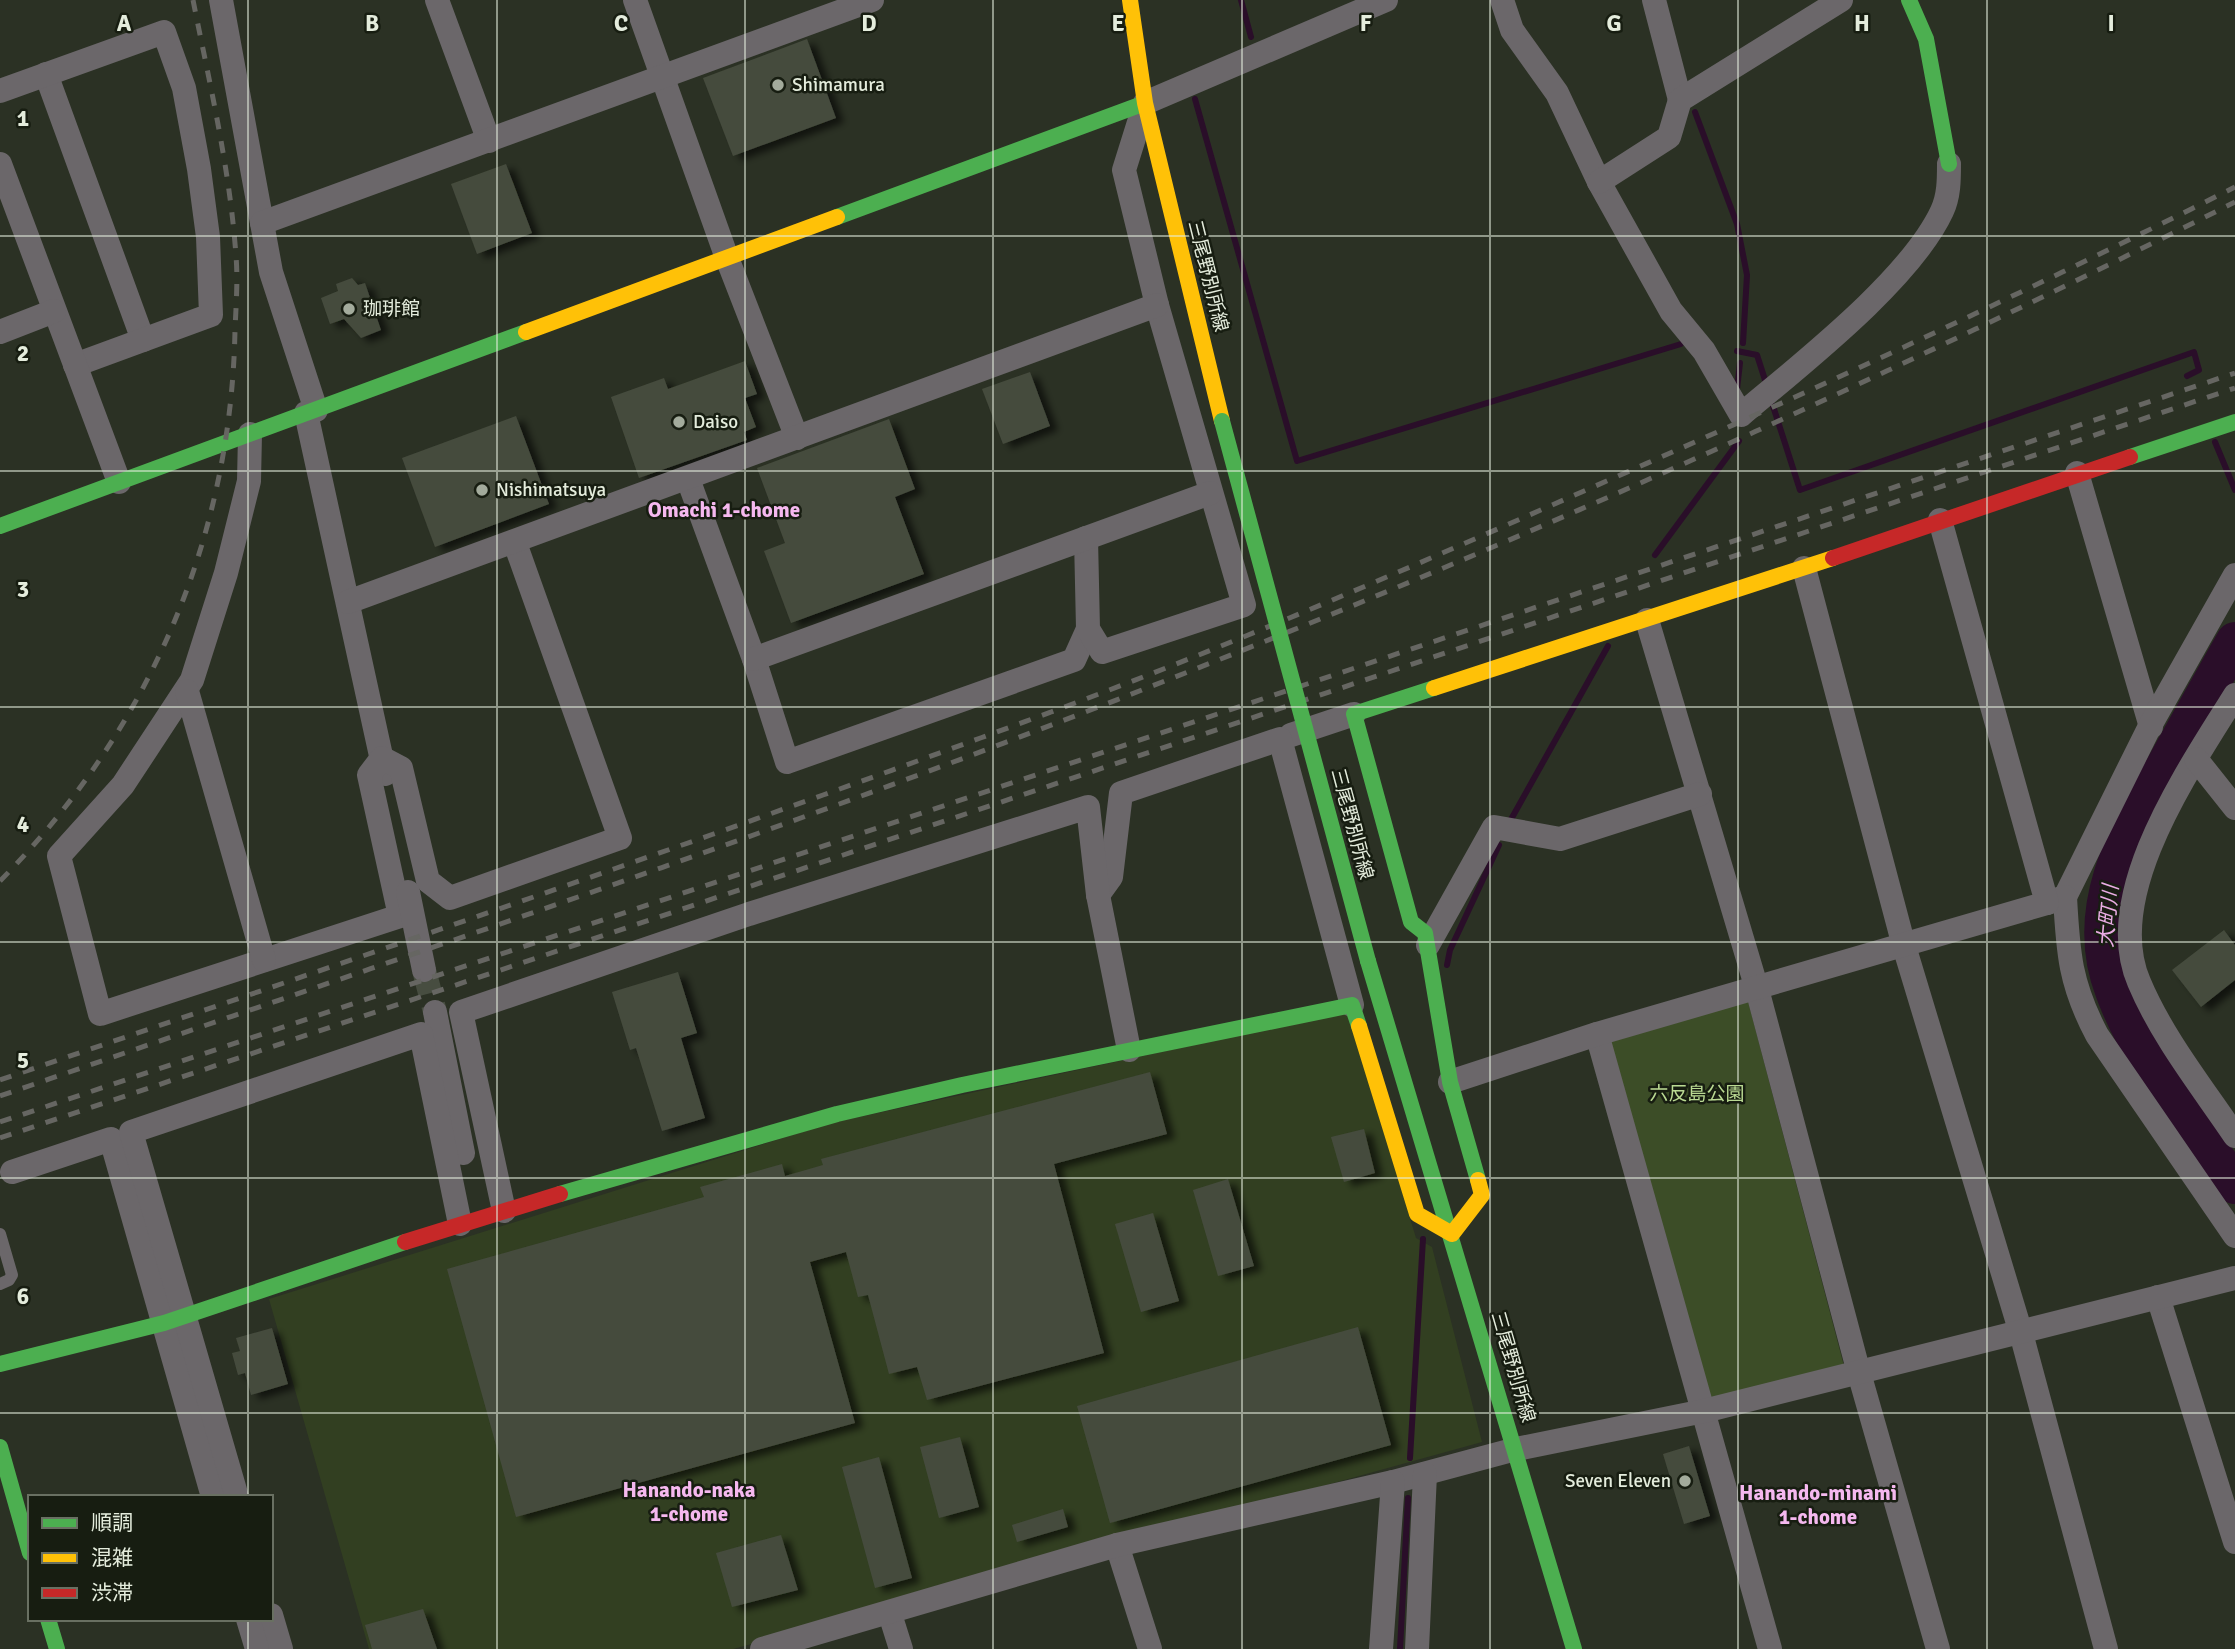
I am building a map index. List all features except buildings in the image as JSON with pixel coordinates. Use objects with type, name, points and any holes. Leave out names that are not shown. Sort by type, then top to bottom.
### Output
[{"type":"street","points":[[221,0],[271,272],[311,411],[424,970]]},
{"type":"street","points":[[438,0],[489,141]]},
{"type":"street","points":[[635,0],[727,258],[797,438]]},
{"type":"street","points":[[262,223],[872,0]]},
{"type":"street","name":"三尾野別所線","points":[[1130,0],[1145,103],[1222,421],[1368,961],[1452,1234],[1574,1649]]},
{"type":"street","points":[[0,526],[1145,103],[1386,0]]},
{"type":"street","points":[[1502,0],[1512,30],[1557,93],[1599,182],[1671,311],[1704,351],[1741,415],[1808,359],[1877,294],[1919,246],[1942,211],[1949,186],[1949,164],[1926,39],[1909,0]]},
{"type":"street","points":[[1599,182],[1669,137],[1680,100],[1654,0]]},
{"type":"street","points":[[1680,100],[1841,0]]},
{"type":"street","points":[[0,91],[164,32],[184,88],[208,237],[211,315],[75,365]]},
{"type":"street","points":[[46,74],[143,340]]},
{"type":"street","points":[[1088,629],[1102,652],[1244,606],[1157,305],[1124,170],[1145,103]]},
{"type":"street","points":[[0,164],[119,482]]},
{"type":"street","points":[[348,603],[1157,305]]},
{"type":"street","points":[[0,332],[54,311]]},
{"type":"street","points":[[1098,895],[1111,877],[1121,793],[1354,714],[1804,568],[2077,473],[2235,422]]},
{"type":"street","points":[[250,433],[249,481],[230,560],[187,691],[123,785],[60,856],[100,1014],[400,916],[369,775],[382,758]]},
{"type":"street","points":[[2077,473],[2151,727]]},
{"type":"street","points":[[688,479],[754,659],[787,762],[1074,660],[1088,629],[1086,538]]},
{"type":"street","points":[[754,659],[1210,493]]},
{"type":"street","points":[[1940,520],[2056,900],[2080,1002],[2097,1035],[2235,1236]]},
{"type":"street","points":[[382,758],[401,768],[428,881],[450,898],[620,838],[515,543]]},
{"type":"street","points":[[1804,568],[1904,946],[2021,1334],[2106,1649]]},
{"type":"street","points":[[1450,1082],[1597,1034],[2056,900],[2235,575]]},
{"type":"street","points":[[1647,620],[1757,989],[1859,1373],[1938,1649]]},
{"type":"street","points":[[187,691],[264,960]]},
{"type":"street","points":[[2235,695],[2196,759],[2143,860],[2135,888],[2132,950],[2138,980],[2155,1013],[2235,1136]]},
{"type":"street","points":[[1280,739],[1352,1005],[1418,1214],[1452,1234],[1482,1195],[1450,1082],[1425,933],[1411,922],[1354,714]]},
{"type":"street","points":[[2196,759],[2235,808]]},
{"type":"street","points":[[1428,945],[1494,827],[1560,839],[1700,794]]},
{"type":"street","points":[[504,1211],[461,1012],[749,914],[1088,807],[1098,895],[1129,1050]]},
{"type":"street","points":[[0,1364],[175,1319],[468,1222],[837,1114],[1129,1050],[1352,1005]]},
{"type":"street","points":[[435,1012],[468,1222]]},
{"type":"street","points":[[12,1172],[421,1034],[468,1222]]},
{"type":"street","points":[[1597,1034],[1770,1649]]},
{"type":"street","points":[[121,1135],[175,1319],[236,1495]]},
{"type":"street","points":[[762,1649],[890,1614],[1116,1545],[1393,1482],[1516,1449],[1704,1411],[2021,1334],[2235,1278]]},
{"type":"street","points":[[2158,1297],[2235,1542]]},
{"type":"street","points":[[175,1319],[214,1495]]},
{"type":"street","points":[[0,1447],[28,1546]]},
{"type":"street","points":[[1417,1649],[1425,1474]]},
{"type":"street","points":[[1381,1649],[1393,1482]]},
{"type":"street","points":[[1116,1545],[1150,1649]]},
{"type":"street","points":[[890,1614],[901,1649]]},
{"type":"street","points":[[49,1621],[57,1649]]},
{"type":"street","points":[[249,1621],[257,1649]]},
{"type":"street","points":[[273,1621],[281,1649]]},
{"type":"lane","points":[[0,1234],[12,1275],[9,1280],[0,1284]]},
{"type":"shaded area","points":[[1347,1012],[1416,1238],[1432,1247],[1482,1442],[733,1649],[369,1649],[269,1299],[831,1123]]},
{"type":"green space","name":"六反島公園","points":[[1748,1001],[1844,1366],[1708,1399],[1607,1043]]},
{"type":"waterway","points":[[1241,0],[1251,37]]},
{"type":"waterway","points":[[1195,99],[1297,461],[1681,344]]},
{"type":"waterway","points":[[1695,112],[1737,224],[1747,275],[1743,343]]},
{"type":"waterway","points":[[1737,351],[1757,355],[1766,383]]},
{"type":"waterway","points":[[1773,406],[1800,490],[2194,352],[2199,370],[2187,376]]},
{"type":"waterway","points":[[1737,389],[1740,363]]},
{"type":"waterway","points":[[1655,555],[1739,441]]},
{"type":"waterway","points":[[2215,442],[2235,490]]},
{"type":"waterway","name":"大町川","points":[[2235,641],[2124,844],[2113,872],[2103,930],[2105,960],[2114,991],[2138,1043],[2168,1092],[2235,1185]]},
{"type":"waterway","points":[[1509,823],[1608,646]]},
{"type":"waterway","points":[[1447,965],[1450,950],[1499,845]]},
{"type":"waterway","points":[[1410,1458],[1423,1239]]},
{"type":"waterway","points":[[1400,1649],[1408,1498]]},
{"type":"tunnel","points":[[424,970],[435,1012]]},
{"type":"railway","points":[[0,881],[52,823],[99,761],[138,696],[172,628],[198,558],[217,484],[230,408],[237,265],[224,160],[193,0]]},
{"type":"railway","points":[[0,1080],[789,807],[1184,661],[1512,523],[1743,420],[1908,345],[2235,187]]},
{"type":"railway","points":[[0,1096],[737,841],[1175,677],[1444,568],[1710,452],[1974,330],[2235,202]]},
{"type":"railway","points":[[0,1122],[2235,373]]},
{"type":"railway","points":[[0,1138],[2235,388]]},
{"type":"traffic: fast","points":[[1909,0],[1926,39],[1949,164]]},
{"type":"traffic: fast","points":[[837,217],[1145,103]]},
{"type":"traffic: fast","points":[[0,526],[526,332]]},
{"type":"traffic: fast","points":[[1222,421],[1368,961]]},
{"type":"traffic: fast","points":[[2130,457],[2235,422]]},
{"type":"traffic: fast","points":[[1434,688],[1354,714],[1411,922],[1425,933],[1450,1082],[1478,1180]]},
{"type":"traffic: fast","points":[[1368,961],[1574,1649]]},
{"type":"traffic: fast","points":[[560,1194],[837,1114],[962,1085],[1352,1005],[1359,1026]]},
{"type":"traffic: fast","points":[[0,1364],[164,1323],[405,1242]]},
{"type":"traffic: fast","points":[[0,1447],[28,1546]]},
{"type":"traffic: fast","points":[[49,1621],[57,1649]]},
{"type":"traffic: slow","points":[[1130,0],[1145,103],[1222,421]]},
{"type":"traffic: slow","points":[[526,332],[837,217]]},
{"type":"traffic: slow","points":[[1434,688],[1833,558]]},
{"type":"traffic: slow","points":[[1359,1026],[1417,1214],[1452,1234],[1482,1195],[1478,1180]]},
{"type":"traffic: jam","points":[[1833,558],[2130,457]]},
{"type":"traffic: jam","points":[[405,1242],[560,1194]]},
{"type":"place","name":"Shimamura","points":[[778,85]]},
{"type":"place","name":"珈琲館","points":[[349,309]]},
{"type":"place","name":"Daiso","points":[[679,422]]},
{"type":"place","name":"Nishimatsuya","points":[[482,490]]},
{"type":"place","name":"Seven Eleven","points":[[1685,1481]]},
{"type":"district","name":"Omachi 1-chome","points":[[724,510]]},
{"type":"district","name":"Hanando-naka 1-chome","points":[[689,1502]]},
{"type":"district","name":"Hanando-minami 1-chome","points":[[1818,1505]]}]
